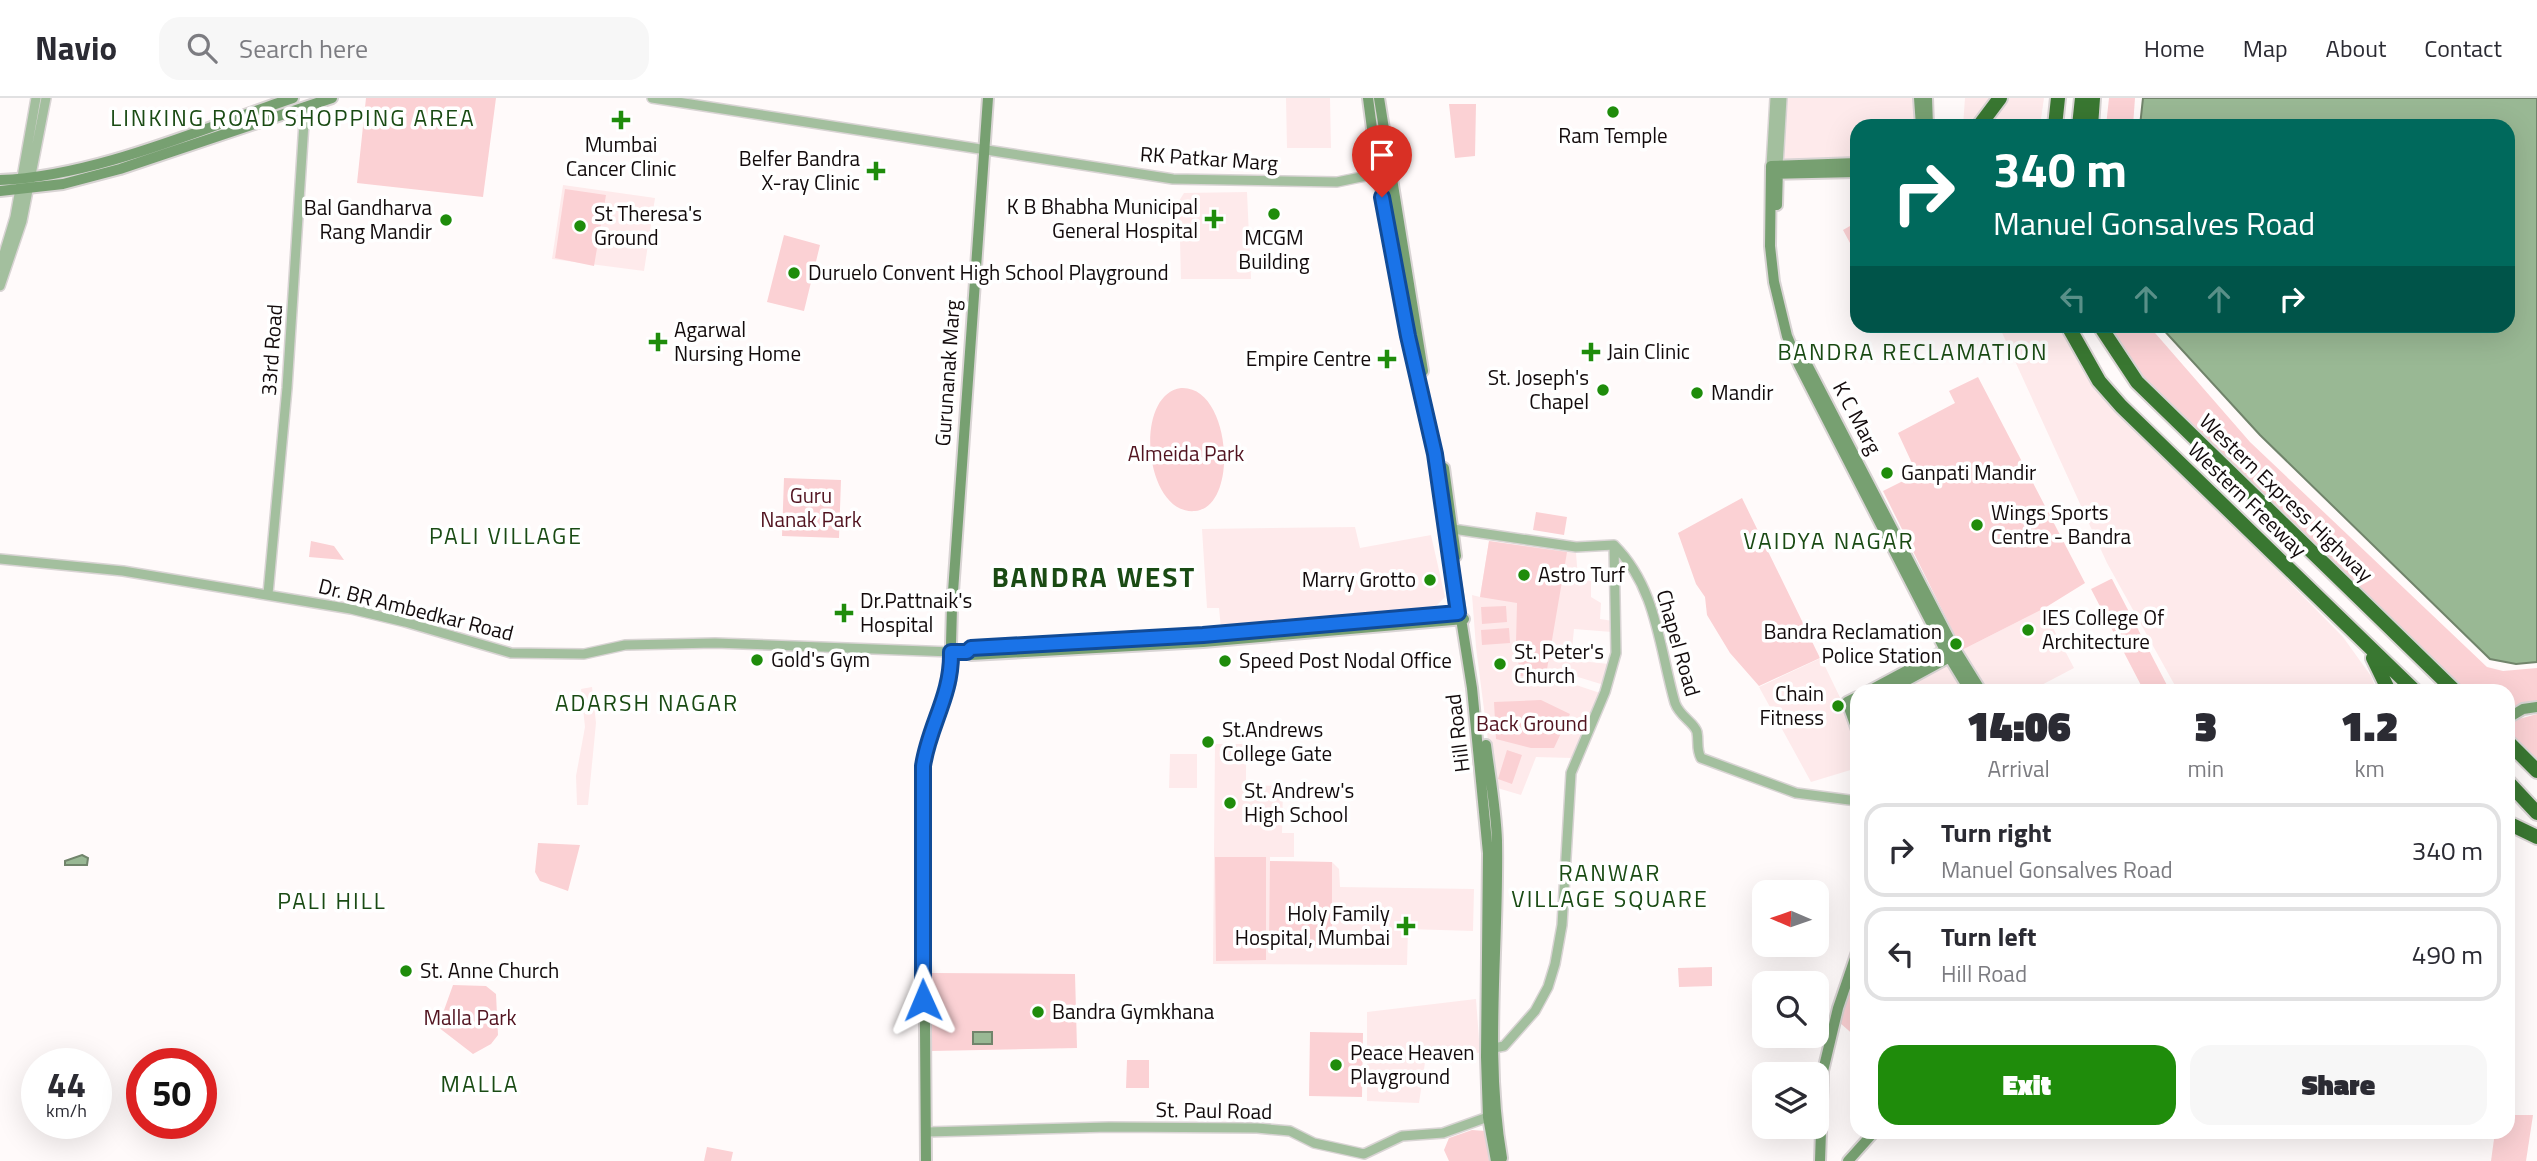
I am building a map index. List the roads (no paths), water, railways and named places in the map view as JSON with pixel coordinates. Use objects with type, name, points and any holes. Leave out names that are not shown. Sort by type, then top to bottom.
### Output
[{"type":"highway","points":[[1984,119],[2000,98]]},
{"type":"highway","points":[[2056,119],[2058,98]]},
{"type":"highway","points":[[2082,98],[2083,119]]},
{"type":"highway","points":[[2085,119],[2094,98]]},
{"type":"highway","points":[[2101,119],[2103,98]]},
{"type":"highway","name":"Western Freeway","points":[[2072,333],[2099,381],[2121,406],[2408,684]]},
{"type":"highway","name":"Western Express Highway","points":[[2105,333],[2137,382],[2448,684]]},
{"type":"highway","points":[[2347,627],[2377,664],[2386,684]]},
{"type":"highway","points":[[2515,749],[2537,771]]},
{"type":"highway","points":[[2515,789],[2537,813]]},
{"type":"highway","points":[[2515,826],[2537,837]]},
{"type":"main road","points":[[119,163],[293,98]]},
{"type":"main road","points":[[0,191],[119,163],[332,98]]},
{"type":"main road","name":"Gurunanak Marg","points":[[988,98],[988,150]]},
{"type":"main road","name":"Gurunanak Marg","points":[[930,1132],[922,972],[923,766],[926,747],[948,692],[959,652],[975,348],[994,98]]},
{"type":"main road","name":"Hill Road","points":[[1368,98],[1378,174],[1408,336],[1449,528],[1497,840],[1493,1048],[1496,1115],[1503,1161]]},
{"type":"main road","name":"Hill Road","points":[[1379,98],[1422,365],[1442,454],[1449,528]]},
{"type":"main road","points":[[1919,98],[1920,119]]},
{"type":"main road","points":[[1927,98],[1928,119]]},
{"type":"main road","points":[[1774,170],[1832,168],[1850,164]]},
{"type":"main road","points":[[1832,168],[1850,171]]},
{"type":"main road","name":"K C Marg","points":[[1774,170],[1777,249],[1794,337],[1936,621],[1948,654],[1966,684]]},
{"type":"main road","points":[[0,180],[25,184]]},
{"type":"main road","points":[[959,652],[971,648],[999,650],[1203,638],[1462,616]]},
{"type":"main road","points":[[1884,684],[1948,654]]},
{"type":"main road","points":[[1899,684],[1948,654]]},
{"type":"main road","name":"K C Marg","points":[[1948,654],[1974,684]]},
{"type":"main road","points":[[2515,712],[2537,705]]},
{"type":"main road","name":"Hill Road","points":[[1489,796],[1486,1032],[1488,1117],[1496,1161]]},
{"type":"main road","points":[[1820,1161],[1823,1071],[1838,1008],[1850,973]]},
{"type":"main road","points":[[926,1161],[930,1132]]},
{"type":"main road","points":[[930,1132],[933,1161]]},
{"type":"main road","points":[[1848,1161],[1868,1139]]},
{"type":"street","points":[[0,286],[22,221],[36,98]]},
{"type":"street","points":[[0,267],[25,184],[46,98]]},
{"type":"street","name":"RK Patkar Marg","points":[[652,98],[1173,179],[1337,182],[1390,172]]},
{"type":"street","name":"K C Marg","points":[[1774,170],[1777,105],[1782,98]]},
{"type":"street","name":"33rd Road","points":[[268,594],[287,388],[305,107]]},
{"type":"street","points":[[1449,528],[1576,547],[1614,545],[1616,653],[1605,691],[1571,773],[1562,925],[1554,969],[1535,1011],[1504,1046],[1493,1048]]},
{"type":"street","name":"Chapel Road","points":[[1614,545],[1638,572],[1660,630],[1676,705],[1682,718],[1695,728],[1702,758],[1796,793],[1850,800]]},
{"type":"street","name":"Dr. BR Ambedkar Road","points":[[0,559],[123,571],[268,594],[405,622],[511,653],[584,654],[625,645],[715,643],[959,652]]},
{"type":"street","name":"St. Paul Road","points":[[930,1132],[1109,1127],[1256,1128],[1290,1131],[1314,1143],[1364,1154],[1402,1136],[1443,1133],[1488,1117]]},
{"type":"place","name":"Ram Temple","points":[[1613,112]]},
{"type":"place","name":"Mumbai Cancer Clinic","points":[[621,120]]},
{"type":"place","name":"Belfer Bandra X-ray Clinic","points":[[876,171]]},
{"type":"place","name":"MCGM Building","points":[[1274,214]]},
{"type":"place","name":"K B Bhabha Municipal General Hospital","points":[[1214,219]]},
{"type":"place","name":"Bal Gandharva Rang Mandir","points":[[446,220]]},
{"type":"place","name":"St Theresa's Ground","points":[[580,226]]},
{"type":"place","name":"Duruelo Convent High School Playground","points":[[794,273]]},
{"type":"place","name":"Agarwal Nursing Home","points":[[658,342]]},
{"type":"place","name":"Jain Clinic","points":[[1591,352]]},
{"type":"place","name":"Empire Centre","points":[[1387,359]]},
{"type":"place","name":"St. Joseph's Chapel","points":[[1603,390]]},
{"type":"place","name":"Mandir","points":[[1697,393]]},
{"type":"place","name":"Ganpati Mandir","points":[[1887,473]]},
{"type":"place","name":"Wings Sports Centre - Bandra","points":[[1977,525]]},
{"type":"place","name":"Astro Turf","points":[[1524,575]]},
{"type":"place","name":"Marry Grotto","points":[[1430,580]]},
{"type":"place","name":"Dr.Pattnaik's Hospital","points":[[844,613]]},
{"type":"place","name":"IES College Of Architecture","points":[[2028,630]]},
{"type":"place","name":"Bandra Reclamation Police Station","points":[[1956,644]]},
{"type":"place","name":"Gold's Gym","points":[[757,660]]},
{"type":"place","name":"Speed Post Nodal Office","points":[[1225,661]]},
{"type":"place","name":"St. Peter's Church","points":[[1500,664]]},
{"type":"place","name":"Chain Fitness","points":[[1838,706]]},
{"type":"place","name":"St.Andrews College Gate","points":[[1208,742]]},
{"type":"place","name":"St. Andrew's High School","points":[[1230,803]]},
{"type":"place","name":"Holy Family Hospital, Mumbai","points":[[1406,926]]},
{"type":"place","name":"St. Anne Church","points":[[406,971]]},
{"type":"place","name":"Bandra Gymkhana","points":[[1038,1012]]},
{"type":"place","name":"Peace Heaven Playground","points":[[1336,1065]]},
{"type":"district","name":"LINKING ROAD SHOPPING AREA","points":[[293,118]]},
{"type":"district","name":"BANDRA RECLAMATION","points":[[1913,352]]},
{"type":"district","name":"PALI VILLAGE","points":[[506,536]]},
{"type":"district","name":"VAIDYA NAGAR","points":[[1829,541]]},
{"type":"district","name":"BANDRA WEST","points":[[1094,577]]},
{"type":"district","name":"ADARSH NAGAR","points":[[647,703]]},
{"type":"district","name":"RANWAR VILLAGE SQUARE","points":[[1610,886]]},
{"type":"district","name":"PALI HILL","points":[[332,901]]},
{"type":"district","name":"MALLA","points":[[480,1084]]},
{"type":"park label","name":"Almeida Park","points":[[1186,454]]},
{"type":"park label","name":"Guru Nanak Park","points":[[811,508]]},
{"type":"park label","name":"Back Ground","points":[[1532,724]]},
{"type":"park label","name":"Malla Park","points":[[470,1018]]}]
